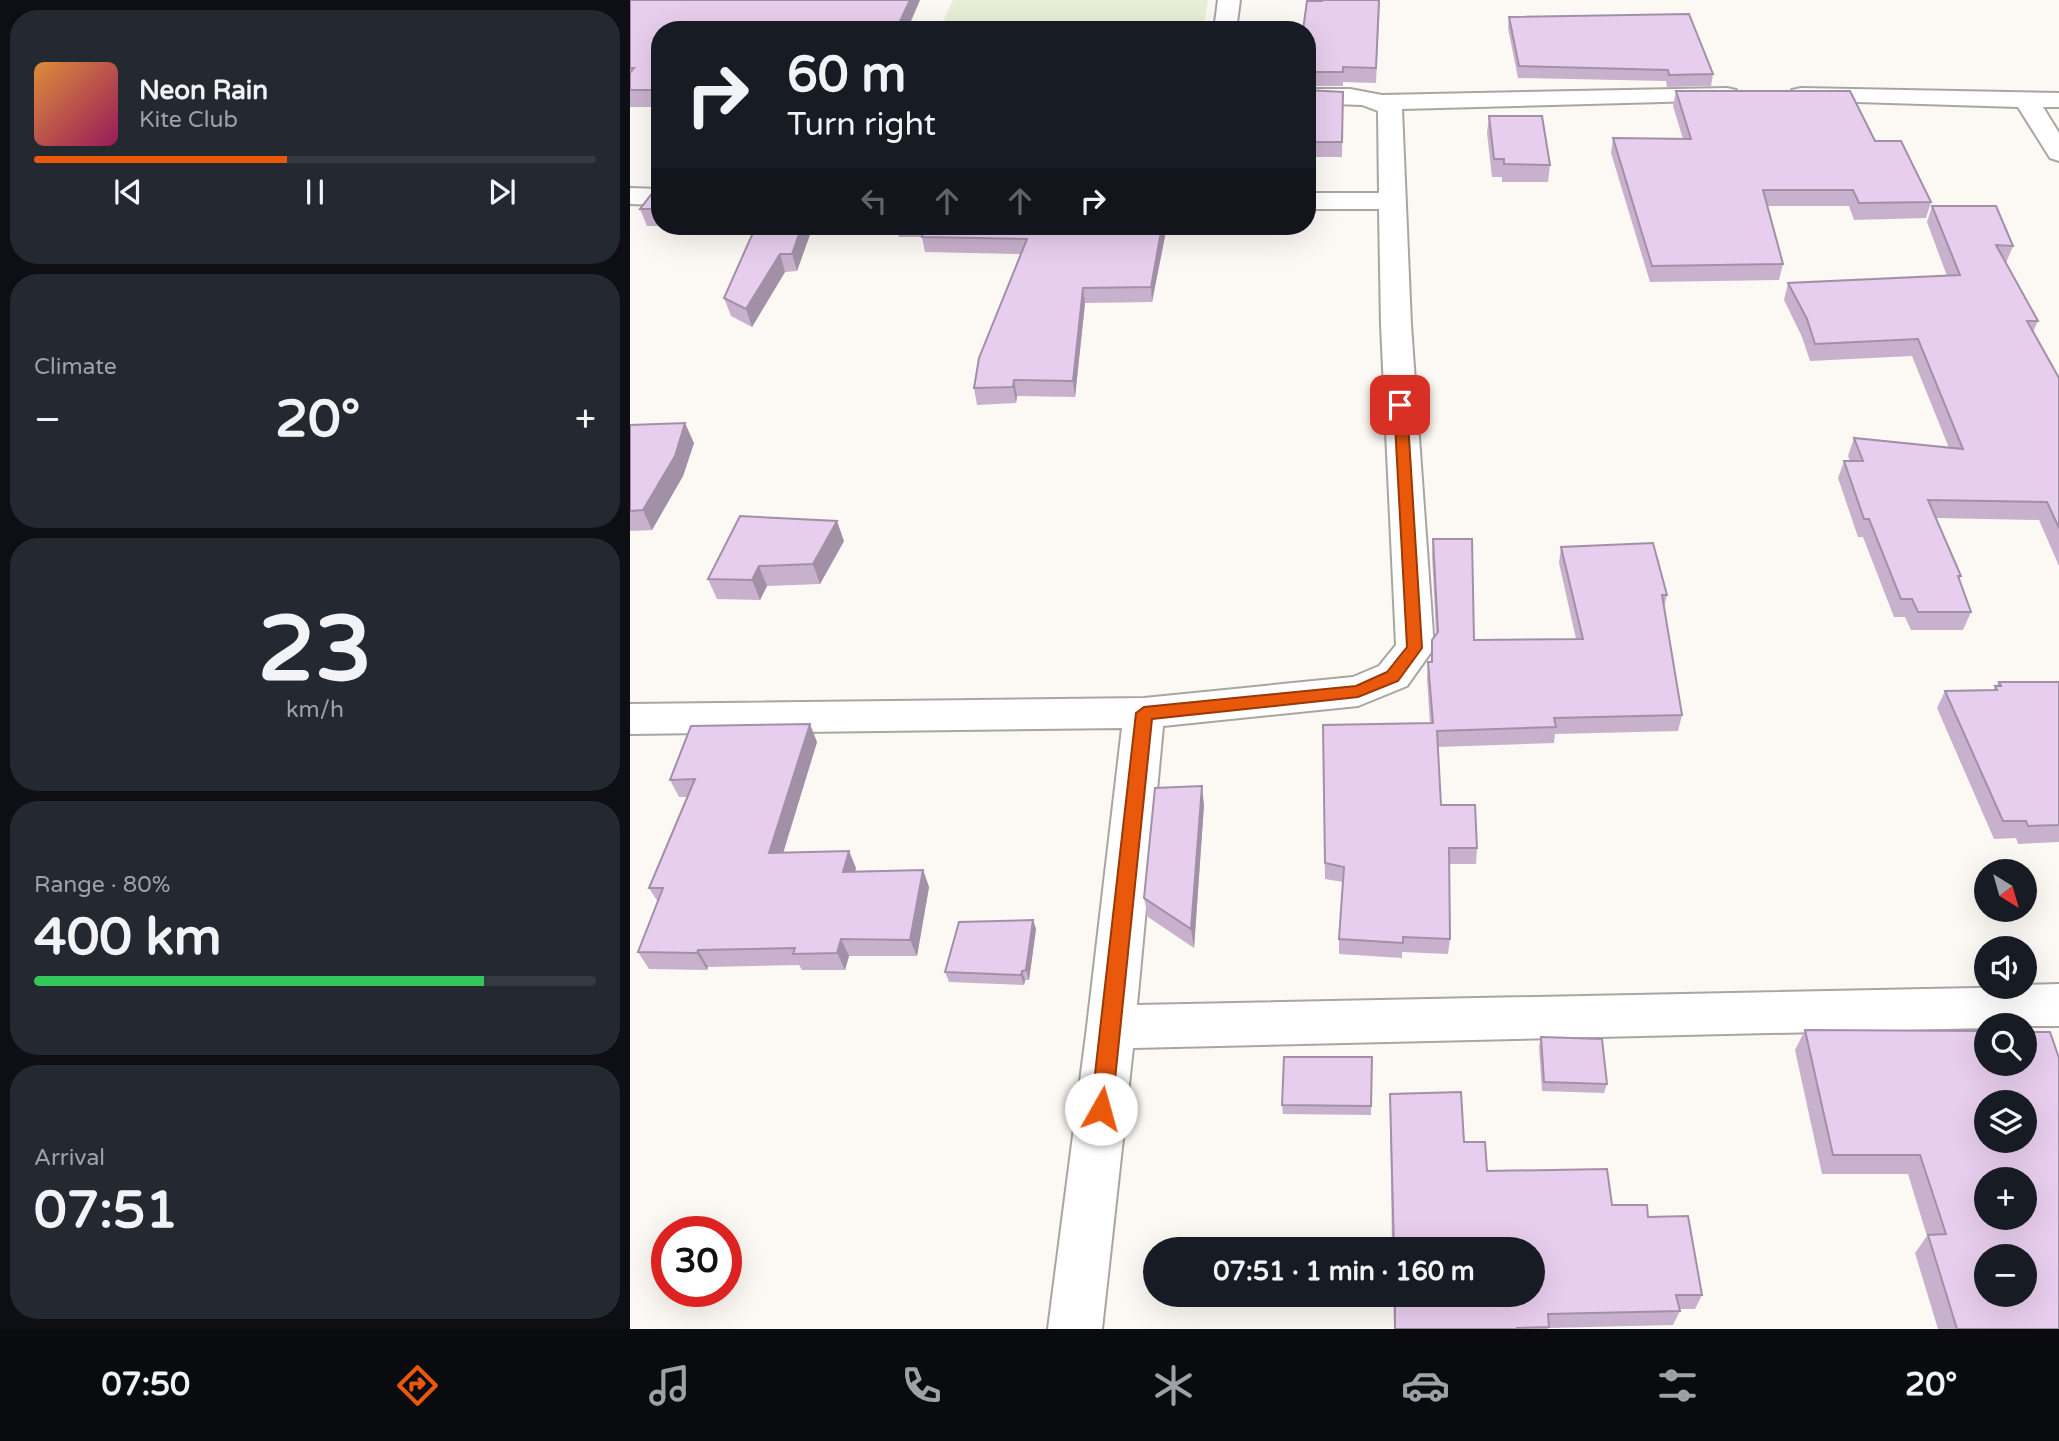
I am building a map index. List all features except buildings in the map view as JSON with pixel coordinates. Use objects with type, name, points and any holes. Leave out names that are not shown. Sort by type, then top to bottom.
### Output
[{"type":"street","points":[[1226,21],[1229,0]]},
{"type":"street","points":[[1778,94],[2059,100]]},
{"type":"street","points":[[1316,97],[1383,102],[1751,95]]},
{"type":"street","points":[[2026,100],[2059,153]]},
{"type":"street","points":[[630,719],[1144,713],[1358,691],[1393,676],[1415,648],[1391,201],[1390,108],[1383,102]]},
{"type":"street","points":[[630,197],[651,197]]},
{"type":"street","points":[[1316,201],[1391,201]]},
{"type":"street","points":[[1075,1329],[1111,1027],[1144,713]]},
{"type":"street","points":[[1111,1027],[2059,1005]]},
{"type":"green space","points":[[953,0],[1208,0],[1204,21],[943,21]]},
{"type":"route","points":[[1101,1109],[1144,713],[1358,691],[1393,676],[1415,648],[1400,405]]}]
